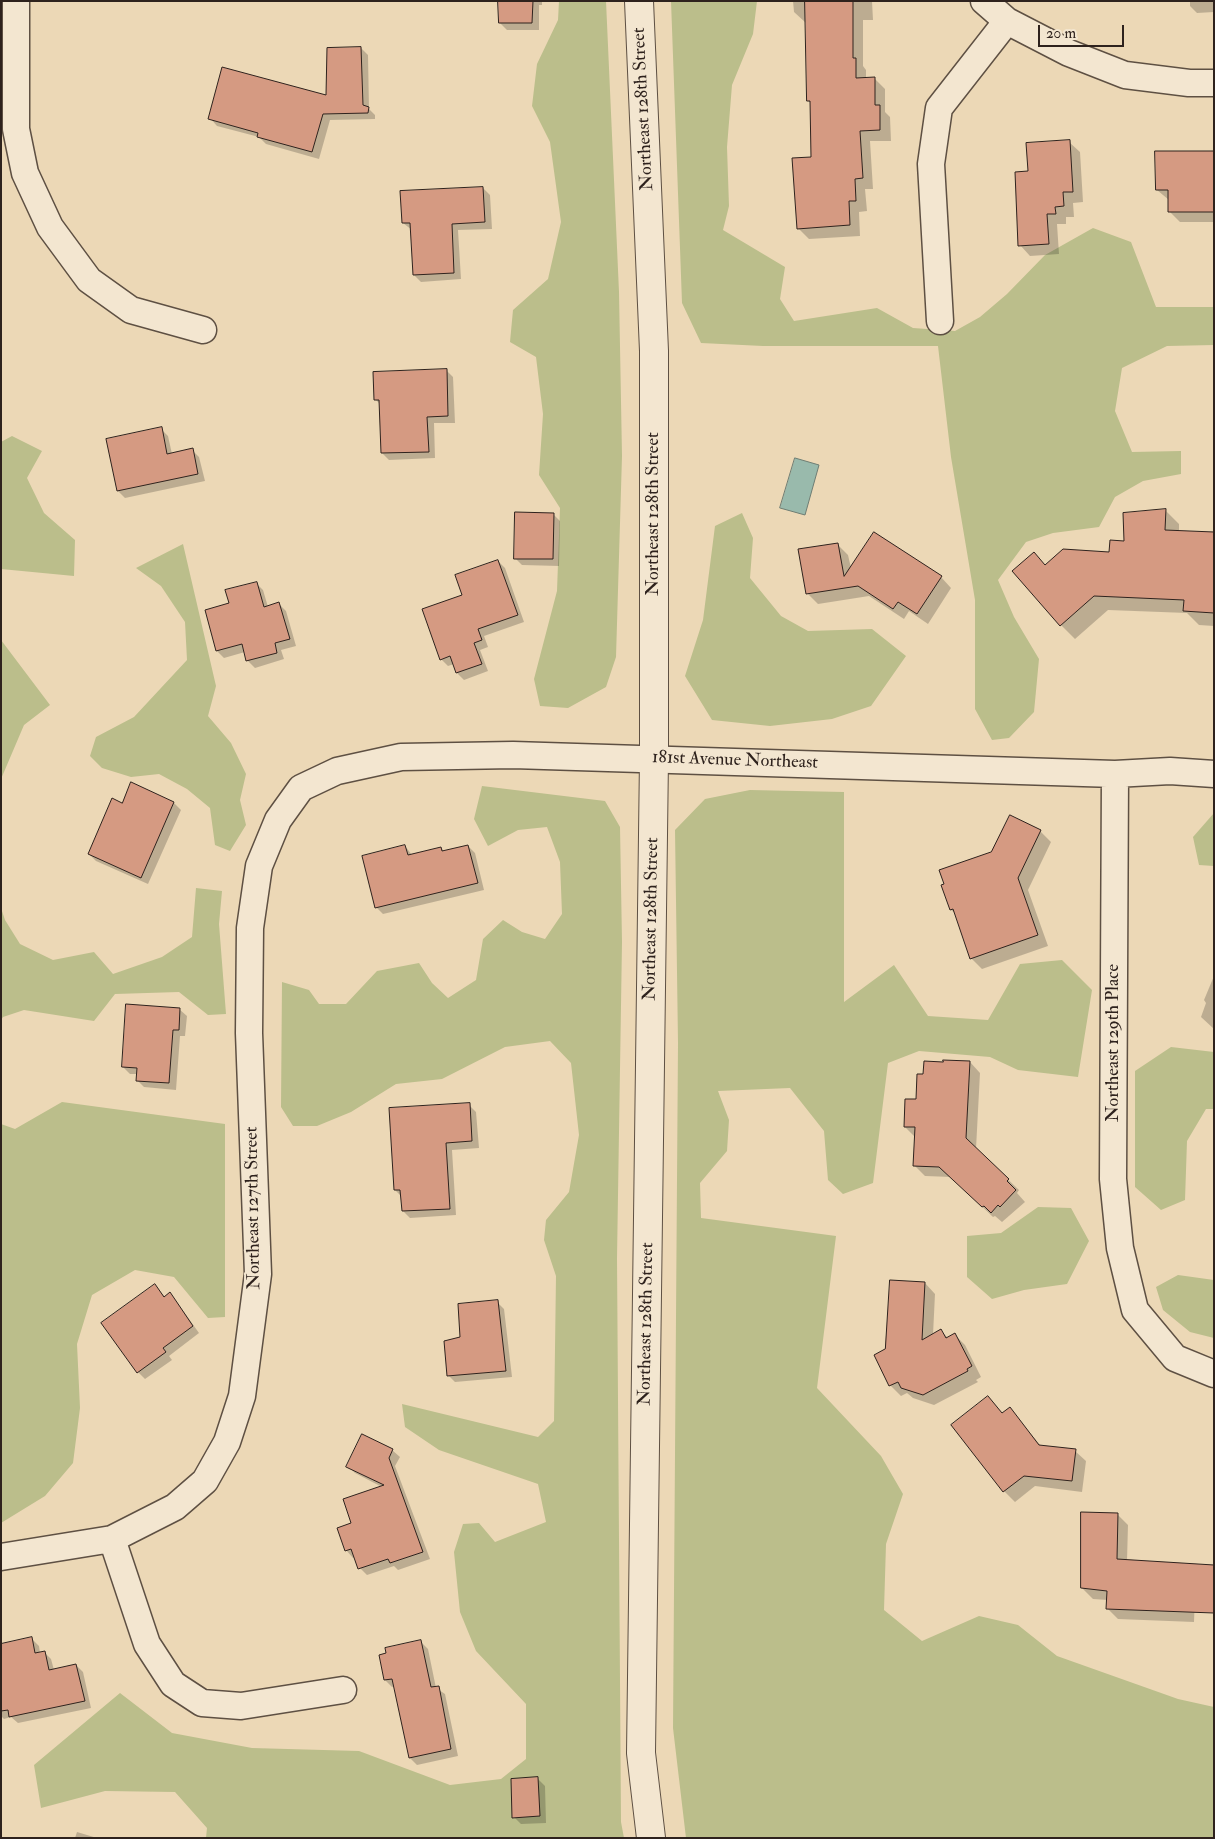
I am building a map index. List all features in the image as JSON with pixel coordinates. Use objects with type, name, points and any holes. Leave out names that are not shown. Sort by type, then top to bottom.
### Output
[{"type":"street","points":[[16,1],[16,129],[24,173],[50,227],[89,280],[132,310],[203,330]]},
{"type":"street","name":"Northeast 128th Street","points":[[639,1],[654,351],[654,758],[641,1753],[651,1837]]},
{"type":"street","points":[[984,1],[1007,21],[1069,53],[1125,75],[1189,83],[1214,83]]},
{"type":"street","points":[[940,321],[932,164],[940,108],[1007,21]]},
{"type":"street","name":"181st Avenue Northeast","points":[[278,820],[301,788],[337,771],[401,757],[514,755],[1115,774],[1170,771],[1214,774]]},
{"type":"street","name":"Northeast 129th Place","points":[[1115,774],[1113,1179],[1120,1248],[1135,1310],[1174,1358],[1214,1374]]},
{"type":"street","name":"Northeast 127th Street","points":[[1,1557],[112,1538],[175,1507],[205,1481],[227,1442],[242,1396],[258,1274],[249,1033],[250,928],[259,866],[278,820]]},
{"type":"street","points":[[112,1538],[147,1644],[173,1684],[202,1703],[241,1706],[343,1690]]},
{"type":"green space","points":[[559,1],[606,1],[619,292],[622,456],[616,657],[606,687],[568,708],[540,706],[534,679],[557,591],[560,508],[539,475],[543,414],[536,357],[510,342],[513,310],[548,279],[561,222],[550,142],[532,106],[537,64],[558,20]]},
{"type":"green space","points":[[671,1],[757,1],[753,34],[732,85],[727,147],[729,206],[723,230],[785,267],[780,299],[794,321],[877,308],[913,328],[955,331],[980,317],[1007,294],[1045,255],[1093,228],[1131,242],[1156,307],[1214,307],[1214,345],[1167,346],[1122,368],[1115,411],[1132,452],[1181,451],[1181,474],[1143,481],[1115,497],[1099,527],[1053,533],[1026,542],[998,580],[1014,617],[1039,659],[1034,712],[1009,738],[992,740],[975,709],[975,600],[951,457],[938,346],[763,346],[701,343],[682,303]]},
{"type":"green space","points":[[12,436],[42,451],[27,478],[44,513],[75,540],[74,576],[1,569],[1,442]]},
{"type":"green space","points":[[742,513],[753,538],[750,578],[781,616],[808,631],[872,629],[906,656],[871,706],[832,719],[770,726],[712,720],[685,676],[703,620],[715,526]]},
{"type":"green space","points":[[183,544],[216,686],[208,716],[231,743],[246,774],[240,800],[246,825],[230,851],[215,845],[210,808],[187,789],[159,774],[131,777],[102,768],[90,756],[96,737],[134,717],[187,660],[185,622],[161,586],[136,568]]},
{"type":"green space","points":[[1,640],[50,705],[24,725],[1,779]]},
{"type":"green space","points":[[482,786],[605,801],[620,827],[622,942],[617,1258],[621,1822],[624,1838],[206,1838],[207,1828],[175,1792],[105,1791],[41,1808],[34,1765],[120,1693],[172,1733],[252,1748],[359,1751],[450,1785],[501,1779],[526,1759],[526,1704],[476,1651],[460,1612],[454,1552],[463,1524],[479,1523],[495,1542],[546,1522],[538,1484],[439,1450],[405,1427],[402,1404],[538,1437],[554,1421],[556,1276],[544,1240],[546,1220],[569,1192],[579,1135],[571,1063],[550,1041],[505,1047],[442,1079],[396,1084],[351,1112],[317,1126],[293,1126],[281,1107],[282,982],[309,990],[319,1004],[346,1004],[377,971],[419,963],[432,983],[448,998],[476,980],[483,939],[503,920],[522,932],[545,939],[562,914],[560,862],[547,827],[518,830],[488,846],[474,819]]},
{"type":"green space","points":[[750,790],[844,792],[844,1002],[894,965],[928,1016],[988,1020],[1020,964],[1062,960],[1092,990],[1078,1077],[1018,1070],[990,1057],[919,1051],[888,1063],[873,1183],[843,1194],[828,1180],[824,1131],[790,1088],[718,1091],[729,1120],[727,1151],[700,1183],[701,1218],[836,1236],[817,1388],[881,1456],[903,1494],[886,1544],[884,1610],[922,1641],[979,1616],[1018,1625],[1057,1656],[1178,1699],[1214,1707],[1214,1838],[686,1838],[673,1728],[678,1043],[675,830],[705,799]]},
{"type":"green space","points":[[1214,813],[1214,866],[1199,865],[1193,837]]},
{"type":"green space","points":[[196,888],[222,891],[219,924],[226,1014],[208,1015],[179,992],[115,994],[94,1021],[24,1010],[3,1017],[1,1020],[1,908],[5,920],[20,944],[53,960],[94,952],[113,974],[162,957],[192,937]]},
{"type":"green space","points":[[1171,1047],[1214,1052],[1214,1109],[1206,1109],[1187,1141],[1185,1200],[1161,1210],[1135,1187],[1135,1071]]},
{"type":"green space","points":[[62,1102],[225,1124],[225,1317],[208,1318],[174,1277],[135,1270],[92,1295],[77,1344],[80,1408],[73,1463],[45,1496],[1,1523],[1,1124],[15,1129]]},
{"type":"green space","points":[[1038,1207],[1071,1208],[1089,1241],[1067,1284],[1024,1290],[992,1299],[967,1277],[967,1236],[1001,1233]]},
{"type":"green space","points":[[1178,1275],[1214,1280],[1214,1338],[1190,1332],[1163,1310],[1156,1287]]},
{"type":"shaded area","points":[[795,458],[819,465],[805,515],[780,508]]},
{"type":"building","points":[[498,1],[533,1],[532,23],[499,23]]},
{"type":"building","points":[[805,1],[853,1],[853,58],[856,58],[856,78],[875,77],[875,105],[880,105],[880,130],[860,131],[863,178],[855,179],[856,201],[849,201],[850,225],[797,229],[792,158],[811,157],[810,101],[807,101]]},
{"type":"building","points":[[361,47],[363,105],[369,107],[368,113],[323,114],[312,152],[257,137],[258,133],[208,119],[222,67],[326,95],[327,48]]},
{"type":"building","points":[[1070,140],[1073,192],[1063,192],[1064,206],[1055,207],[1056,214],[1047,214],[1049,244],[1018,246],[1015,172],[1028,171],[1026,143]]},
{"type":"building","points":[[1155,151],[1214,151],[1214,212],[1168,212],[1168,190],[1156,190]]},
{"type":"building","points":[[483,187],[485,222],[452,224],[454,273],[413,275],[410,223],[402,223],[400,191]]},
{"type":"building","points":[[447,369],[448,416],[427,417],[429,452],[381,453],[379,400],[374,400],[373,372]]},
{"type":"building","points":[[162,427],[167,454],[193,448],[198,474],[117,491],[106,439]]},
{"type":"building","points":[[1166,509],[1165,530],[1214,532],[1214,613],[1183,611],[1184,600],[1094,596],[1060,626],[1012,571],[1034,552],[1045,565],[1063,549],[1109,552],[1110,540],[1124,541],[1123,513]]},
{"type":"building","points":[[515,512],[554,513],[553,559],[514,559]]},
{"type":"building","points":[[874,532],[942,576],[917,614],[898,602],[893,609],[858,586],[806,594],[798,549],[838,543],[844,576]]},
{"type":"building","points":[[498,560],[518,615],[478,629],[482,640],[474,643],[482,664],[456,673],[450,656],[440,660],[422,609],[462,595],[455,575]]},
{"type":"building","points":[[257,582],[264,607],[279,602],[290,639],[275,643],[277,653],[246,661],[242,644],[216,651],[205,610],[229,603],[225,590]]},
{"type":"building","points":[[131,782],[174,802],[141,878],[88,854],[112,798],[122,803]]},
{"type":"building","points":[[1010,815],[1041,830],[1018,878],[1038,935],[970,959],[953,909],[950,910],[941,885],[944,884],[939,870],[991,852]]},
{"type":"building","points":[[405,845],[408,855],[441,847],[442,851],[468,845],[478,883],[375,908],[362,856]]},
{"type":"building","points":[[126,1004],[180,1008],[179,1030],[173,1030],[169,1083],[136,1081],[137,1068],[122,1067]]},
{"type":"building","points":[[943,1060],[970,1061],[966,1138],[1009,1179],[1007,1181],[1016,1190],[1000,1207],[998,1205],[991,1213],[939,1167],[913,1166],[915,1127],[904,1127],[905,1099],[916,1099],[917,1074],[923,1074],[924,1061],[943,1062]]},
{"type":"building","points":[[470,1103],[472,1141],[446,1143],[450,1209],[402,1211],[400,1190],[394,1190],[389,1108]]},
{"type":"building","points":[[890,1280],[925,1282],[922,1340],[941,1329],[946,1338],[955,1333],[972,1366],[967,1369],[968,1371],[923,1395],[901,1388],[898,1382],[889,1386],[874,1355],[885,1349]]},
{"type":"building","points":[[155,1284],[164,1297],[170,1292],[193,1326],[163,1348],[166,1352],[137,1373],[101,1323]]},
{"type":"building","points":[[498,1300],[506,1371],[447,1376],[444,1341],[460,1337],[458,1304]]},
{"type":"building","points":[[988,1396],[1002,1413],[1010,1407],[1039,1445],[1076,1449],[1072,1481],[1024,1476],[1003,1492],[951,1425]]},
{"type":"building","points":[[362,1434],[393,1449],[389,1458],[423,1552],[390,1563],[388,1559],[358,1569],[351,1549],[345,1551],[337,1528],[351,1523],[343,1499],[384,1485],[346,1467]]},
{"type":"building","points":[[1081,1512],[1118,1513],[1117,1559],[1214,1565],[1214,1613],[1106,1609],[1107,1591],[1081,1588]]},
{"type":"building","points":[[32,1637],[35,1653],[45,1651],[49,1670],[76,1664],[85,1701],[9,1717],[8,1710],[1,1711],[1,1644]]},
{"type":"building","points":[[421,1640],[431,1687],[439,1686],[451,1749],[409,1758],[392,1679],[384,1680],[379,1655],[386,1653],[385,1648]]},
{"type":"building","points":[[538,1777],[540,1816],[512,1818],[511,1779]]}]
